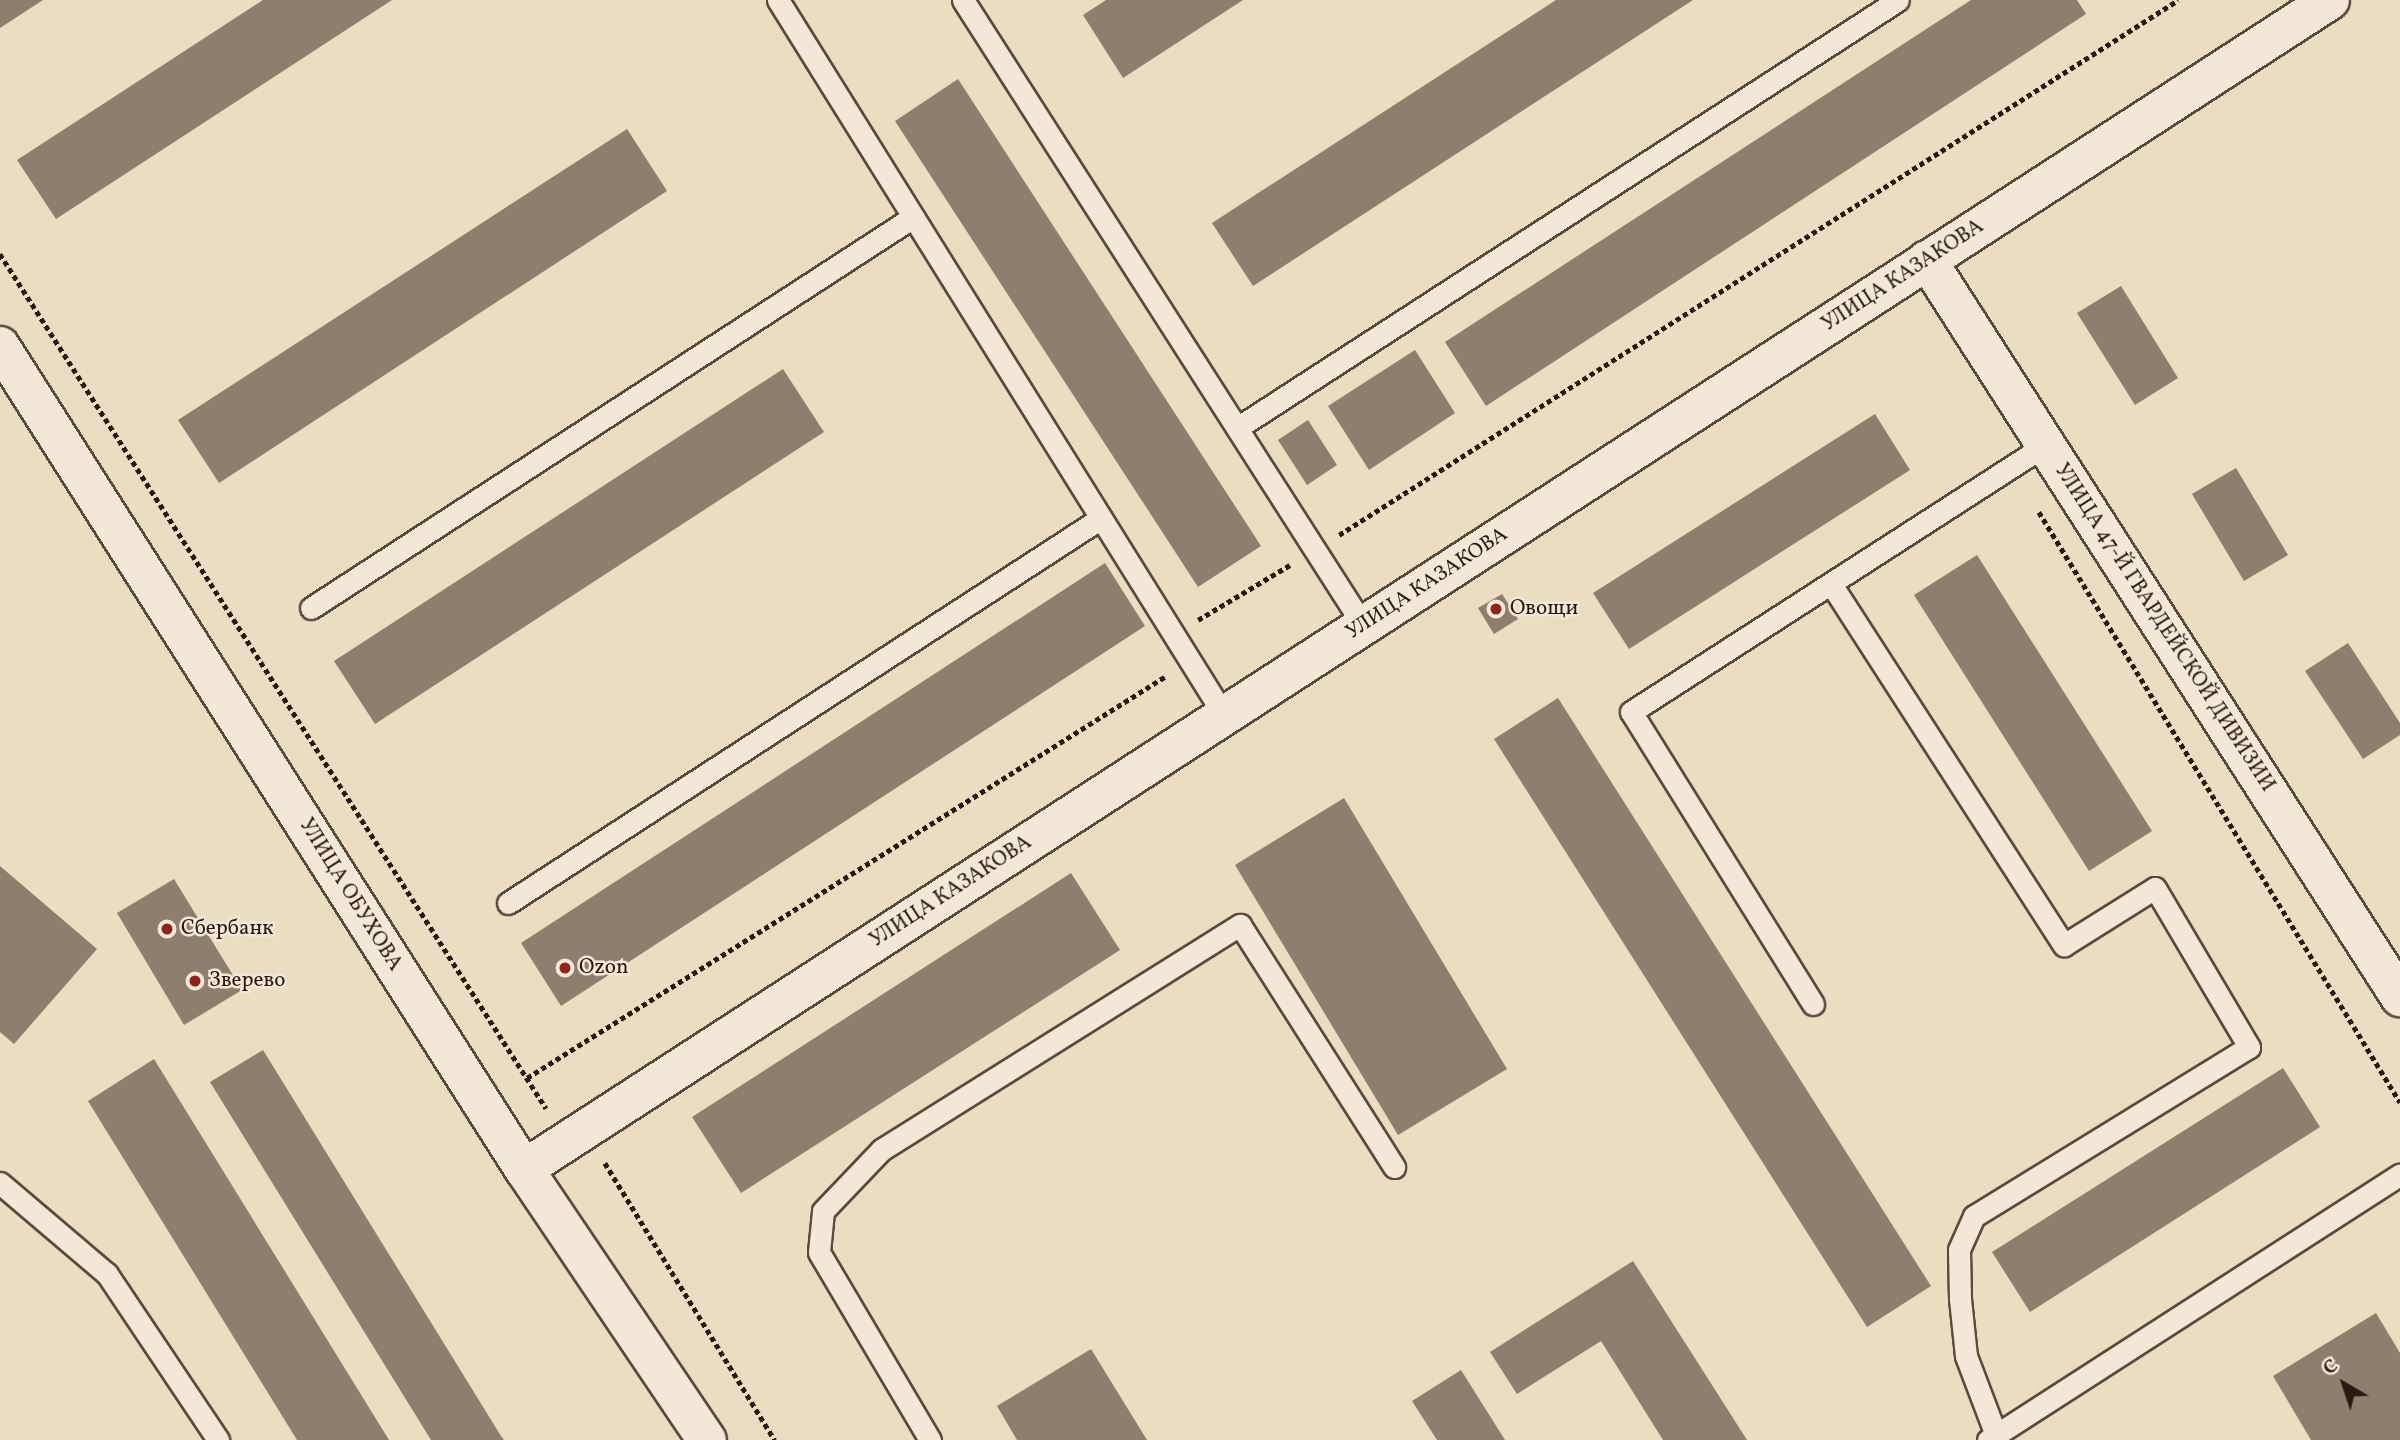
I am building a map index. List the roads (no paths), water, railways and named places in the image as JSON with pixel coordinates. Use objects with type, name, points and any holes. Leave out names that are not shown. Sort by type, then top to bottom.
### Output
[{"type":"street","name":"УЛИЦА КАЗАКОВА","points":[[524,1169],[2330,0]]},
{"type":"street","name":"УЛИЦА 47-Й ГВАРДЕЙСКОЙ ДИВИЗИИ","points":[[1927,260],[2400,997]]},
{"type":"street","name":"УЛИЦА ОБУХОВА","points":[[0,345],[10,385],[524,1169],[707,1440]]},
{"type":"lane","points":[[778,0],[1224,715]]},
{"type":"lane","points":[[963,0],[1363,625]]},
{"type":"lane","points":[[1237,428],[1898,0]]},
{"type":"lane","points":[[311,608],[913,217]]},
{"type":"lane","points":[[1813,1004],[1631,712],[2046,444]]},
{"type":"lane","points":[[508,903],[1101,518]]},
{"type":"lane","points":[[1831,584],[2064,945],[2155,888],[2249,1046],[1974,1216],[1959,1250],[1962,1322],[1966,1356],[1992,1437],[2400,1174]]},
{"type":"lane","points":[[930,1440],[819,1252],[823,1211],[881,1150],[1240,925],[1394,1167]]},
{"type":"lane","points":[[0,1183],[107,1274],[218,1440]]},
{"type":"place","name":"Овощи","points":[[1496,609]]},
{"type":"place","name":"Сбербанк","points":[[167,929]]},
{"type":"place","name":"Ozon","points":[[565,968]]},
{"type":"place","name":"Зверево","points":[[195,981]]}]
